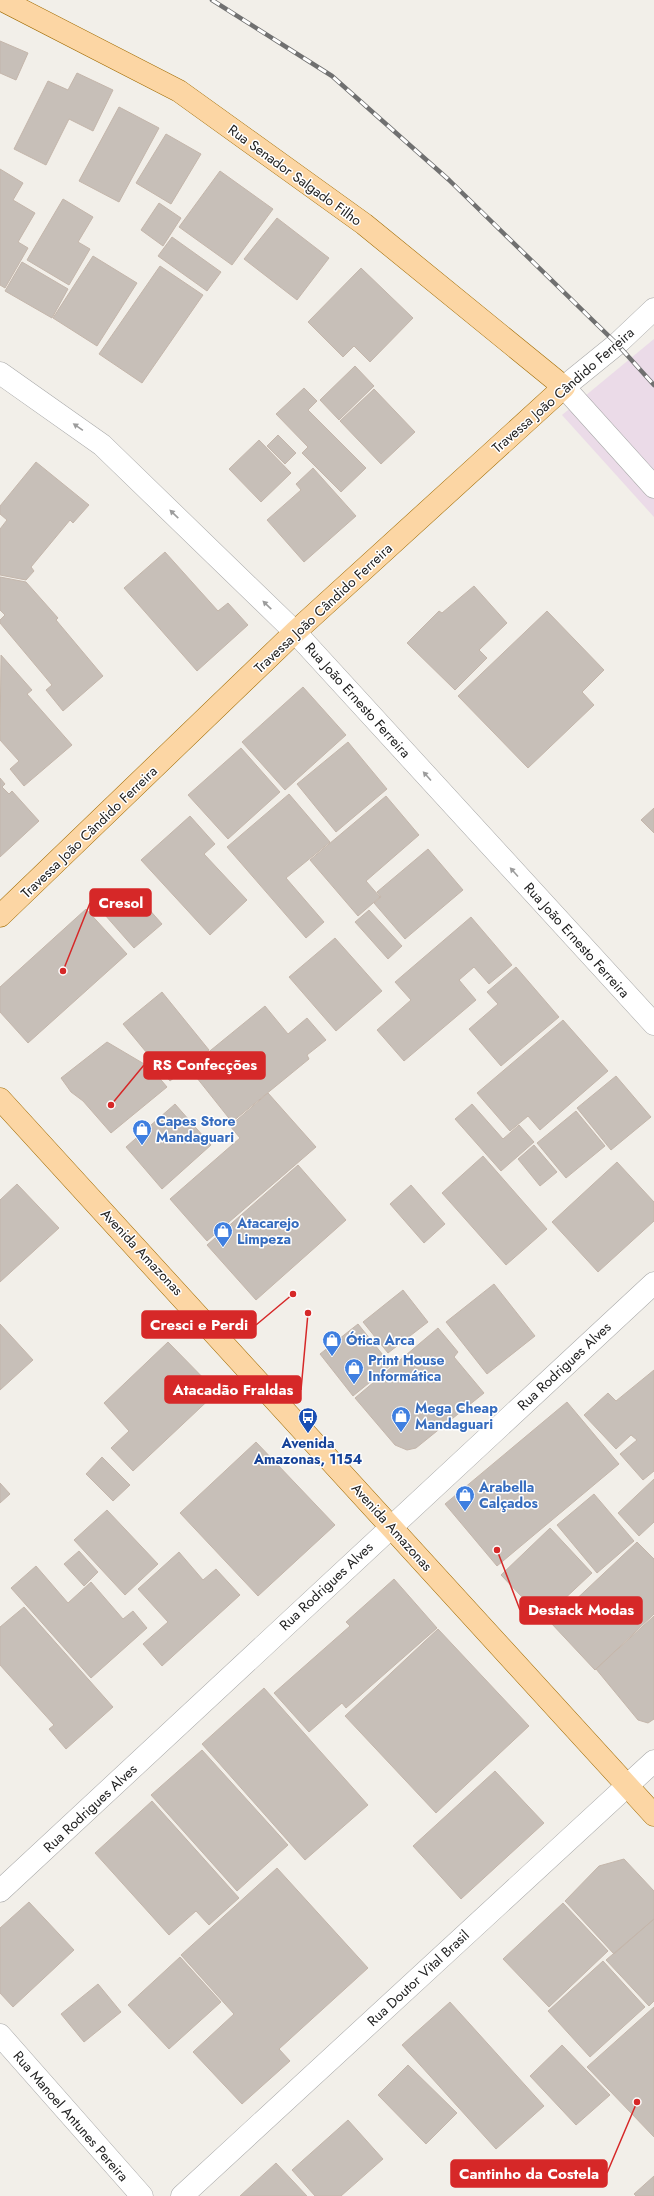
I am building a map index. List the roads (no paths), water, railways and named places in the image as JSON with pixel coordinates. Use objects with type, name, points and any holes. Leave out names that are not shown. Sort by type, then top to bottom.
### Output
[{"type":"main road","name":"Rua Senador Salgado Filho","points":[[2,0],[179,91],[364,224],[564,387]]},
{"type":"main road","name":"Travessa João Cândido Ferreira","points":[[0,916],[10,900],[295,632],[564,387]]},
{"type":"main road","name":"Avenida Amazonas","points":[[0,1099],[654,1815]]},
{"type":"street","name":"Travessa João Cândido Ferreira","points":[[564,387],[617,344],[654,309]]},
{"type":"street","name":"Rua João Ernesto Ferreira","points":[[0,373],[102,444],[295,632],[654,1024]]},
{"type":"street","points":[[564,387],[654,487]]},
{"type":"street","name":"Rua Rodrigues Alves","points":[[0,1891],[654,1283]]},
{"type":"street","name":"Rua Doutor Vital Brasil","points":[[182,2196],[654,1761]]},
{"type":"street","points":[[627,1785],[654,1782]]},
{"type":"street","name":"Rua Manoel Antunes Pereira","points":[[0,2035],[142,2196]]},
{"type":"railway","points":[[212,0],[332,76],[449,180],[617,344],[654,385]]},
{"type":"place","name":"Cresol","points":[[63,971]]},
{"type":"place","name":"RS Confecções","points":[[111,1105]]},
{"type":"place","name":"Capes Store Mandaguari","points":[[142,1146]]},
{"type":"place","name":"Atacarejo Limpeza","points":[[223,1248]]},
{"type":"place","name":"Cresci e Perdi","points":[[293,1294]]},
{"type":"place","name":"Atacadão Fraldas","points":[[308,1313]]},
{"type":"place","name":"Ótica Arca","points":[[332,1357]]},
{"type":"place","name":"Print House Informática","points":[[354,1385]]},
{"type":"place","name":"Mega Cheap Mandaguari","points":[[401,1433]]},
{"type":"place","name":"Avenida Amazonas, 1154","points":[[308,1434]]},
{"type":"place","name":"Arabella Calçados","points":[[465,1512]]},
{"type":"place","name":"Destack Modas","points":[[497,1550]]},
{"type":"place","name":"Cantinho da Costela","points":[[637,2102]]}]
